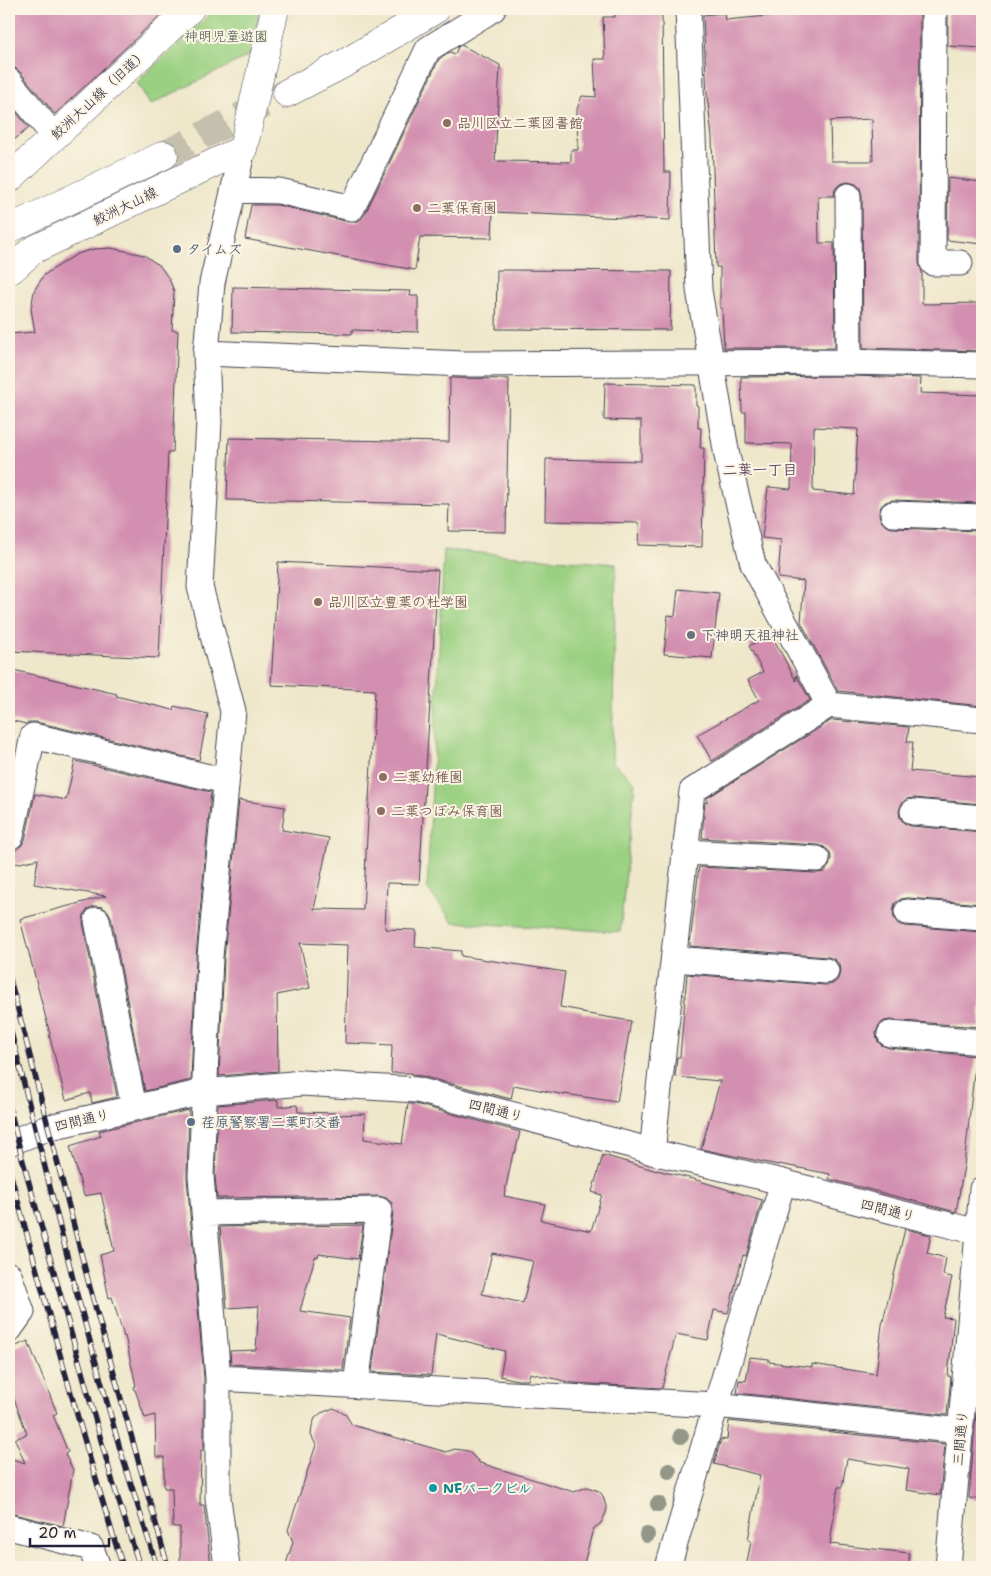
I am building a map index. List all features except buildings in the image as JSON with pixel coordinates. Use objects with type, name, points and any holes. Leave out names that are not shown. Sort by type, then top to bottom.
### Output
[{"type":"main road","name":"鮫洲大山線（旧道）","points":[[9,179],[190,9]]},
{"type":"main road","points":[[243,149],[275,9]]},
{"type":"main road","points":[[287,93],[347,62],[436,9]]},
{"type":"main road","name":"鮫洲大山線","points":[[12,269],[33,250],[243,149]]},
{"type":"main road","name":"鮫洲大山線","points":[[11,228],[164,155]]},
{"type":"street","points":[[234,190],[279,191],[352,208],[428,49],[493,9]]},
{"type":"street","points":[[688,9],[699,290],[727,456],[753,564],[829,705]]},
{"type":"street","points":[[934,9],[933,263],[960,263]]},
{"type":"street","points":[[9,81],[54,136]]},
{"type":"street","points":[[227,1567],[218,1498],[218,1378],[201,1176],[210,957],[233,711],[200,587],[209,422],[206,354],[212,283],[243,149]]},
{"type":"street","points":[[848,196],[849,362]]},
{"type":"street","points":[[206,354],[464,364],[849,362],[982,365]]},
{"type":"street","points":[[893,514],[982,517]]},
{"type":"street","points":[[652,1152],[692,792],[829,705],[982,720]]},
{"type":"street","points":[[11,836],[33,736],[226,781]]},
{"type":"street","points":[[913,812],[982,818]]},
{"type":"street","points":[[686,852],[817,859]]},
{"type":"street","points":[[907,912],[982,918]]},
{"type":"street","points":[[97,920],[134,1108]]},
{"type":"street","points":[[674,959],[826,971]]},
{"type":"street","points":[[890,1034],[982,1042]]},
{"type":"street","name":"四間通り","points":[[9,1143],[50,1128],[204,1092],[302,1083],[417,1090],[652,1152],[783,1182],[980,1232]]},
{"type":"street","points":[[668,1567],[783,1182]]},
{"type":"street","name":"三間通り","points":[[948,1567],[969,1418],[982,1189]]},
{"type":"street","points":[[204,1213],[379,1210],[356,1385]]},
{"type":"street","points":[[9,1275],[22,1312],[9,1330]]},
{"type":"street","points":[[218,1378],[969,1418]]},
{"type":"street","points":[[9,1527],[95,1558]]},
{"type":"green space","name":"神明児童遊園","points":[[216,9],[260,9],[250,55],[150,105],[137,82]]},
{"type":"green space","points":[[444,550],[616,564],[612,762],[635,782],[620,932],[453,922],[427,888]]},
{"type":"tunnel","points":[[164,155],[287,93]]},
{"type":"railway","points":[[9,975],[90,1288],[168,1567]]},
{"type":"railway","points":[[9,1024],[76,1291],[120,1449],[157,1567]]},
{"type":"railway","points":[[9,1105],[113,1483],[140,1567]]},
{"type":"railway","points":[[9,1168],[78,1418],[123,1567]]},
{"type":"place","name":"品川区立二葉図書館","points":[[447,123]]},
{"type":"place","name":"二葉保育園","points":[[417,208]]},
{"type":"place","name":"タイムズ","points":[[177,249]]},
{"type":"place","name":"品川区立豊葉の杜学園","points":[[318,602]]},
{"type":"place","name":"下神明天祖神社","points":[[691,635]]},
{"type":"place","name":"二葉幼稚園","points":[[383,777]]},
{"type":"place","name":"二葉つぼみ保育園","points":[[381,811]]},
{"type":"place","name":"荏原警察署二葉町交番","points":[[191,1122]]},
{"type":"place","name":"NFパークビル","points":[[433,1488]]},
{"type":"district","name":"二葉一丁目","points":[[760,470]]}]
